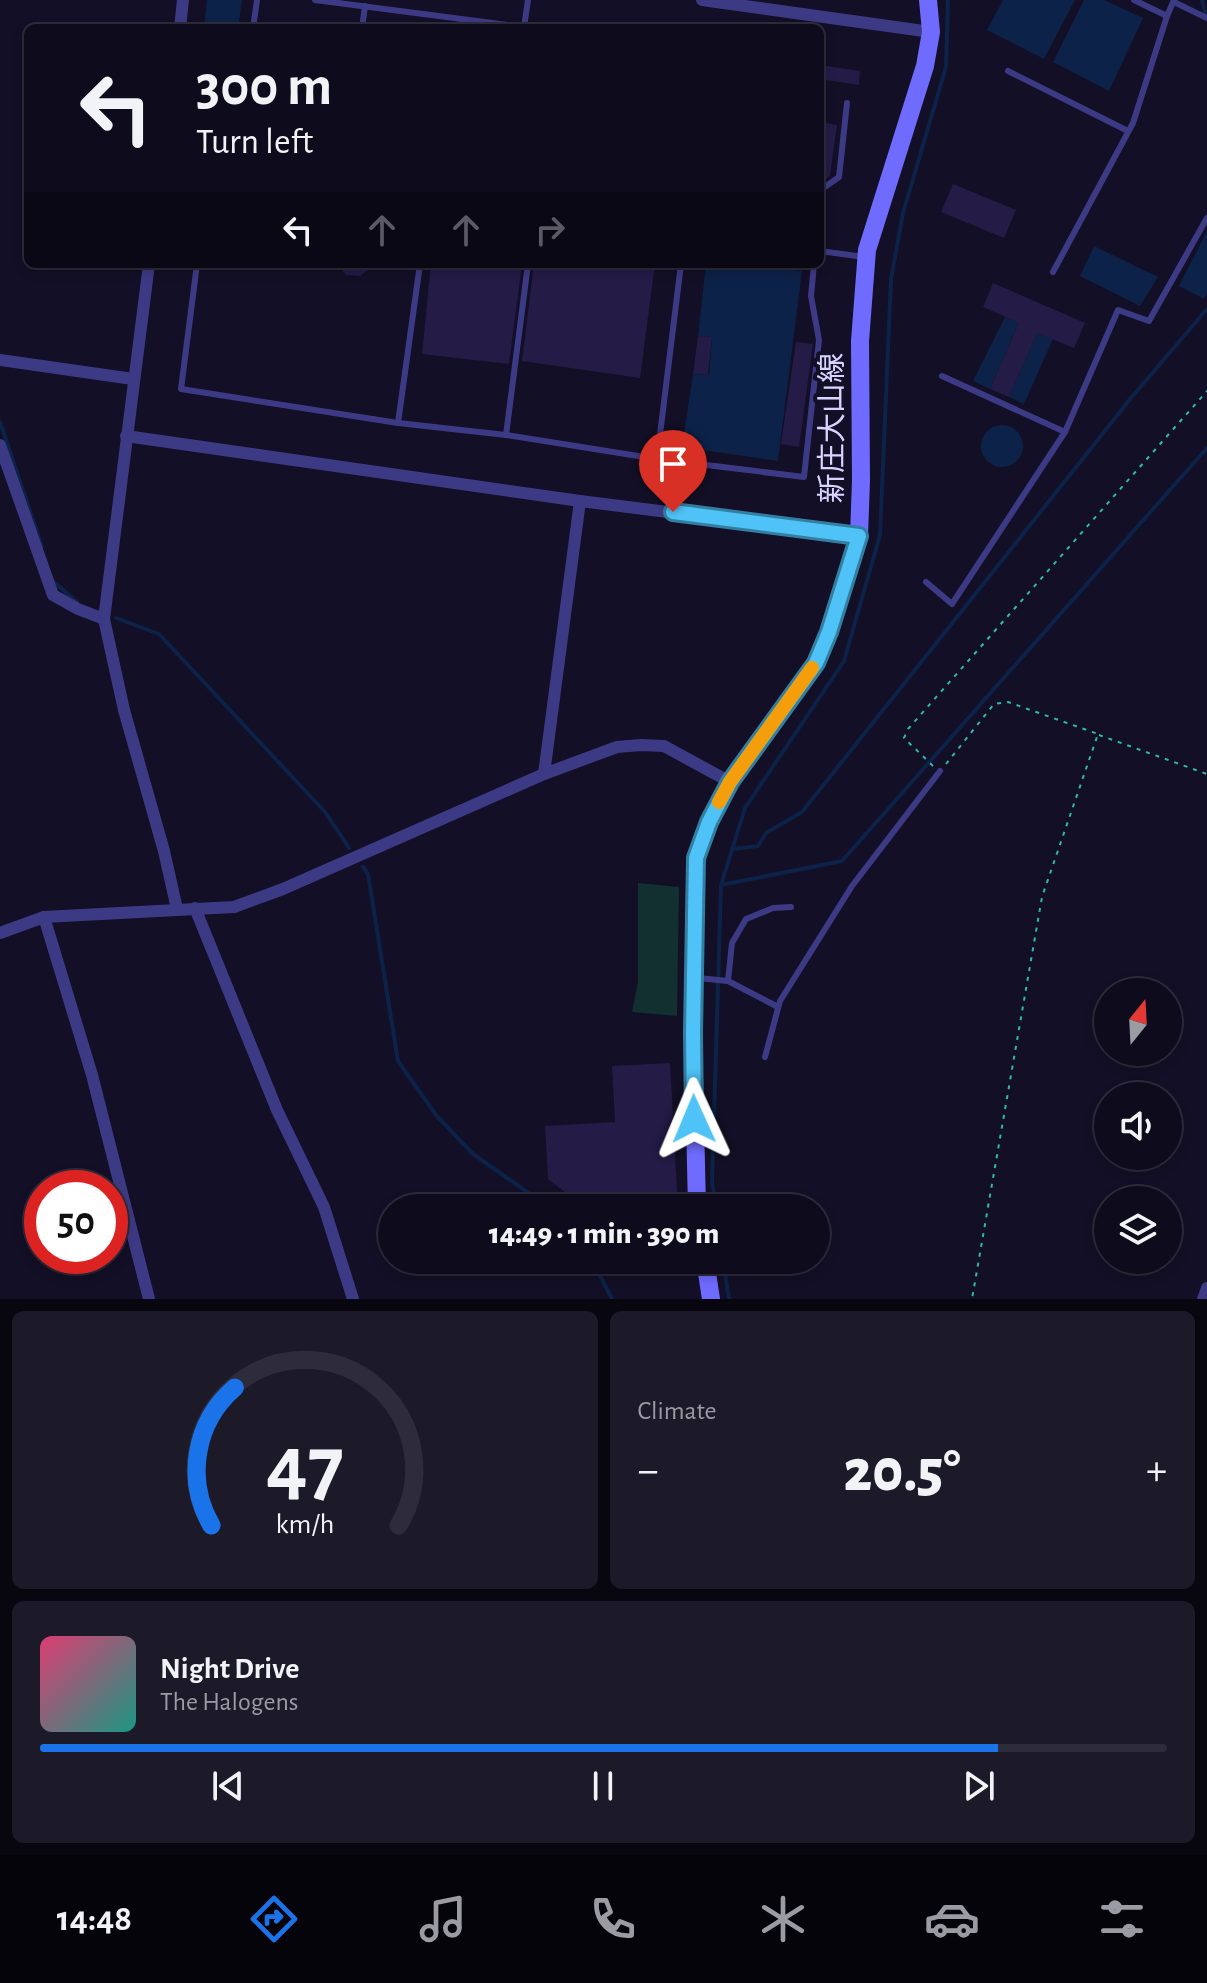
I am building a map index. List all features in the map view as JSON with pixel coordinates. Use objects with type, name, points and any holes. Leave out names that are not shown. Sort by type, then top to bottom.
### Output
[{"type":"main road","name":"新庄大山線","points":[[697,1194],[696,858],[709,822],[730,782],[816,663],[859,536],[860,341],[866,257],[876,216],[894,170],[925,66],[931,32],[928,0]]},
{"type":"main road","points":[[707,1274],[711,1299]]},
{"type":"street","points":[[180,24],[183,0]]},
{"type":"street","points":[[702,0],[931,32]]},
{"type":"street","points":[[148,268],[104,619],[124,710],[177,909]]},
{"type":"street","points":[[0,360],[133,379]]},
{"type":"street","points":[[126,436],[580,501],[859,536]]},
{"type":"street","points":[[0,445],[53,595],[104,619]]},
{"type":"street","points":[[544,774],[580,501]]},
{"type":"street","points":[[0,933],[44,917],[234,907],[544,774],[617,747],[664,746],[730,782]]},
{"type":"street","points":[[195,908],[277,1110],[324,1207],[353,1299]]},
{"type":"street","points":[[44,917],[92,1075],[149,1299]]},
{"type":"street","points":[[1203,1299],[1207,1288]]},
{"type":"lane","points":[[254,24],[257,0]]},
{"type":"lane","points":[[315,0],[501,24]]},
{"type":"lane","points":[[524,24],[528,0]]},
{"type":"lane","points":[[1134,0],[1167,16]]},
{"type":"lane","points":[[1053,272],[1128,131],[1174,1],[1207,18]]},
{"type":"lane","points":[[363,24],[365,6]]},
{"type":"lane","points":[[1008,71],[1128,131]]},
{"type":"lane","points":[[824,188],[839,177],[847,103]]},
{"type":"lane","points":[[926,582],[952,604],[1065,432],[1118,310],[1149,321],[1207,218]]},
{"type":"lane","points":[[824,252],[866,257]]},
{"type":"lane","points":[[196,268],[181,389],[398,423],[804,477],[819,340],[811,296],[814,268]]},
{"type":"lane","points":[[398,423],[419,268]]},
{"type":"lane","points":[[506,435],[527,268]]},
{"type":"lane","points":[[657,459],[681,268]]},
{"type":"lane","points":[[942,376],[1065,432]]},
{"type":"lane","points":[[765,1057],[778,1007],[852,886],[940,771]]},
{"type":"lane","points":[[728,981],[732,943],[746,919],[773,908],[791,907]]},
{"type":"lane","points":[[694,977],[728,981],[778,1007]]},
{"type":"path","points":[[1207,391],[908,729],[904,738],[940,771],[994,704],[1008,702],[1207,774]]},
{"type":"path","points":[[972,1299],[1042,897],[1098,734]]},
{"type":"green space","points":[[638,883],[679,887],[677,1016],[632,1012],[638,982]]},
{"type":"water","points":[[207,0],[242,0],[239,24],[204,24]]},
{"type":"water","points":[[1003,0],[1075,0],[1044,59],[987,30]]},
{"type":"water","points":[[1084,0],[1104,0],[1143,18],[1109,91],[1053,62]]},
{"type":"water","points":[[1207,231],[1207,293],[1204,299],[1179,286]]},
{"type":"water","points":[[1094,246],[1158,277],[1140,306],[1080,276]]},
{"type":"water","points":[[706,268],[802,271],[778,461],[682,447],[693,374],[709,375],[712,338],[698,336]]},
{"type":"water","points":[[1005,317],[1019,323],[990,389],[973,381]]},
{"type":"water","points":[[1037,333],[1053,339],[1024,404],[1009,397]]},
{"type":"water","points":[[1002,425],[1017,431],[1023,446],[1017,461],[1002,467],[987,461],[981,446],[987,431]]},
{"type":"building","points":[[824,66],[860,71],[859,85],[824,80]]},
{"type":"building","points":[[824,123],[837,125],[830,176],[826,179]]},
{"type":"building","points":[[953,184],[1016,210],[1004,238],[941,212]]},
{"type":"building","points":[[341,268],[371,268],[360,276],[346,275]]},
{"type":"building","points":[[431,268],[521,268],[509,364],[422,354]]},
{"type":"building","points":[[534,268],[654,268],[640,378],[522,361]]},
{"type":"building","points":[[993,283],[1085,323],[1074,348],[1037,333],[1009,397],[990,389],[1019,323],[983,307]]},
{"type":"building","points":[[698,336],[712,337],[708,375],[693,374]]},
{"type":"building","points":[[796,342],[813,344],[799,447],[781,444]]},
{"type":"building","points":[[670,1063],[677,1194],[568,1194],[548,1179],[545,1126],[615,1122],[612,1066]]},
{"type":"waterway","points":[[714,1194],[721,885],[745,808],[844,661],[880,535],[891,279],[903,213],[946,67],[948,0]]},
{"type":"waterway","points":[[1202,0],[1206,16]]},
{"type":"waterway","points":[[732,849],[758,846],[766,833],[802,812],[1131,398],[1207,309]]},
{"type":"waterway","points":[[0,422],[42,547]]},
{"type":"waterway","points":[[721,885],[842,861],[1207,448]]},
{"type":"waterway","points":[[54,582],[77,602]]},
{"type":"waterway","points":[[116,618],[159,634],[325,812],[349,848]]},
{"type":"waterway","points":[[363,867],[368,874],[398,1061],[436,1115],[473,1154],[530,1194]]},
{"type":"waterway","points":[[599,1274],[612,1299]]},
{"type":"waterway","points":[[725,1274],[729,1299]]},
{"type":"slow traffic","points":[[719,802],[812,668]]},
{"type":"route","points":[[673,512],[859,536],[816,663],[730,782],[709,822],[696,858],[694,1119]]}]
